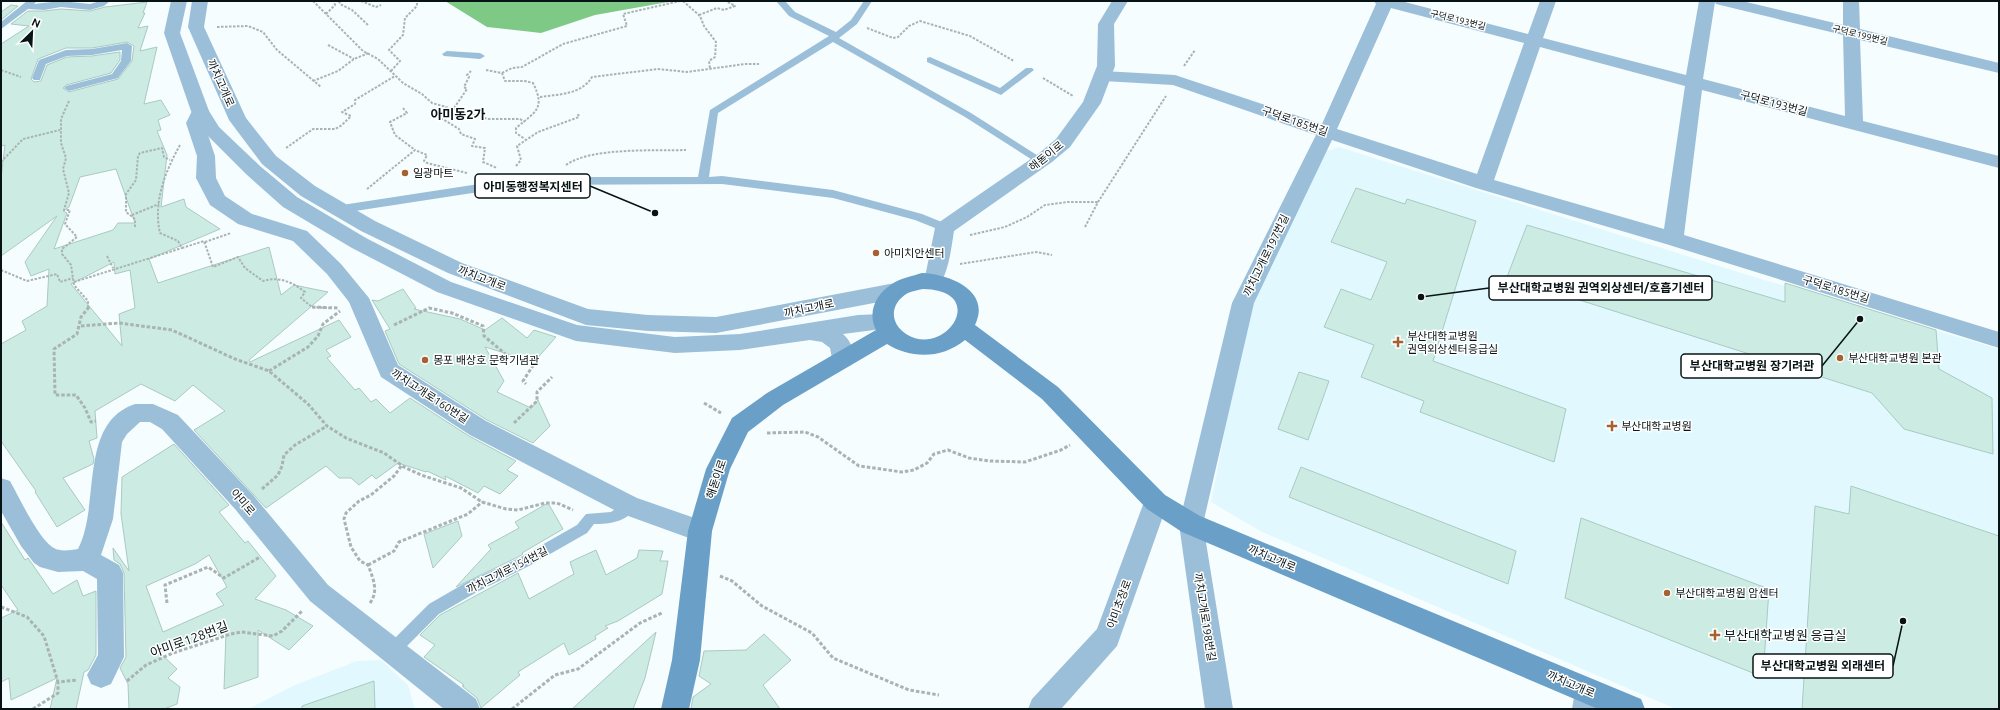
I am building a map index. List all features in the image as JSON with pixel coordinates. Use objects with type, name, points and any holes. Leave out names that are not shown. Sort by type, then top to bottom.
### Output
[{"type":"main road","points":[[935,273],[945,284],[956,290],[964,298],[968,307],[968,318],[964,328],[955,337],[928,347],[913,346],[899,341],[885,327],[881,314],[884,304],[895,291],[935,273]]},
{"type":"main road","name":"해돋이로","points":[[675,709],[686,660],[700,531],[718,469],[740,425],[775,399],[843,358],[885,327]]},
{"type":"main road","name":"까치고개로","points":[[964,328],[1050,392],[1156,502],[1191,524],[1588,700],[1631,709]]},
{"type":"street","points":[[179,1],[172,33],[200,111],[219,137],[252,170],[290,202],[359,243],[444,287],[576,333],[675,345],[740,342],[809,331],[885,327]]},
{"type":"street","points":[[196,27],[200,1]]},
{"type":"street","name":"해돋이로","points":[[944,232],[1041,161],[1063,143],[1092,102],[1103,76],[1106,66],[1106,24],[1120,1]]},
{"type":"street","name":"구덕로193번길","points":[[1384,1],[1999,162]]},
{"type":"street","name":"까치고개로197번길","points":[[1191,524],[1243,303],[1327,132],[1384,1]]},
{"type":"street","points":[[1483,183],[1548,1]]},
{"type":"street","points":[[1672,239],[1707,1]]},
{"type":"street","name":"구덕로199번길","points":[[1722,1],[1999,68]]},
{"type":"street","points":[[1851,1],[1854,124]]},
{"type":"street","name":"까치고개로","points":[[196,27],[238,120],[269,160],[308,191],[342,209],[368,226],[455,268],[586,317],[648,323],[716,325],[895,291]]},
{"type":"street","name":"구덕로185번길","points":[[1103,76],[1175,80],[1483,183],[1672,239],[1999,340]]},
{"type":"street","name":"까치고개로160번길","points":[[200,111],[195,123],[200,134],[206,156],[206,178],[216,200],[246,219],[300,236],[334,269],[358,298],[388,371],[478,428],[629,506],[700,531]]},
{"type":"street","points":[[935,273],[944,232]]},
{"type":"street","points":[[809,331],[830,334],[838,340],[843,351],[843,358]]},
{"type":"street","name":"아미로","points":[[86,559],[95,543],[103,514],[107,455],[112,437],[119,427],[135,413],[153,413],[170,422],[244,502],[319,593],[466,709]]},
{"type":"street","points":[[1,488],[33,544],[47,559],[66,562],[86,559],[110,573],[110,657],[101,675]]},
{"type":"street","name":"아미초장로","points":[[1042,709],[1108,637],[1156,502]]},
{"type":"street","name":"까치고개로198번길","points":[[1191,524],[1219,709]]},
{"type":"lane","points":[[1,26],[31,4],[45,7],[58,3],[84,8],[99,6],[106,1]]},
{"type":"lane","points":[[780,1],[792,14],[968,115],[1041,161]]},
{"type":"lane","points":[[702,180],[713,112],[776,71],[834,37],[852,23],[868,1]]},
{"type":"lane","points":[[37,78],[42,62],[66,53],[92,52],[127,46],[126,60],[115,76],[69,88]]},
{"type":"lane","points":[[447,54],[480,56]]},
{"type":"lane","points":[[930,60],[1001,92],[1029,70]]},
{"type":"lane","points":[[342,209],[524,181],[722,180],[833,194],[918,218],[944,232]]},
{"type":"lane","points":[[591,518],[613,518],[629,506]]},
{"type":"lane","name":"까치고개로154번길","points":[[392,651],[434,609],[472,587],[524,562],[582,529],[591,518]]},
{"type":"path","points":[[313,1],[363,51],[368,53],[391,71],[395,76],[432,103],[454,108],[488,119],[520,119],[525,122]]},
{"type":"path","points":[[326,14],[335,2],[339,1],[340,4],[352,9],[359,18],[369,26]]},
{"type":"path","points":[[361,1],[376,7],[382,5]]},
{"type":"path","points":[[454,108],[467,89],[464,87],[470,77],[466,75],[473,70],[481,68],[502,73],[512,68],[522,67],[563,44],[627,26],[623,14],[680,1]]},
{"type":"path","points":[[683,1],[699,15],[701,22],[716,38],[717,49],[715,57],[709,61],[710,69]]},
{"type":"path","points":[[699,15],[717,8],[724,10],[735,6],[726,1]]},
{"type":"path","points":[[391,71],[400,62],[389,50],[403,35],[402,22],[410,11],[417,6],[418,2]]},
{"type":"path","points":[[852,23],[893,38],[898,37],[909,26],[920,22],[970,36],[1077,98],[1092,102]]},
{"type":"path","points":[[196,27],[224,27],[240,25],[257,28],[263,32],[277,50],[313,82],[321,87]]},
{"type":"path","points":[[328,45],[354,59]]},
{"type":"path","points":[[1085,227],[1098,202],[1195,50]]},
{"type":"path","points":[[313,82],[338,71],[354,59],[368,53]]},
{"type":"path","points":[[480,56],[481,68]]},
{"type":"path","points":[[540,97],[578,90],[590,82],[592,77],[658,68],[687,72],[756,63],[776,71]]},
{"type":"path","points":[[1,70],[21,77],[37,78]]},
{"type":"path","points":[[502,73],[506,81],[525,81],[533,83],[540,97],[537,110],[525,122],[516,128],[516,133],[525,139]]},
{"type":"path","points":[[269,160],[313,129],[332,131],[344,124],[351,116],[342,112],[355,104],[355,100],[395,76]]},
{"type":"path","points":[[69,88],[71,96],[61,119],[60,130],[61,143],[66,158],[63,169],[64,180],[69,193],[64,210],[70,210],[65,224],[77,236],[62,249],[62,254],[70,265],[74,285],[88,301],[89,307],[81,317],[79,333],[54,349],[55,395],[76,395],[85,408],[91,422],[100,421],[119,427]]},
{"type":"path","points":[[446,107],[441,118],[459,130],[461,134],[475,139],[472,146],[485,148],[483,162],[504,170]]},
{"type":"path","points":[[403,108],[407,113],[390,122],[395,135],[415,150],[427,155],[424,161],[427,163],[468,173]]},
{"type":"path","points":[[514,168],[521,160],[521,155],[517,151],[517,146],[525,139],[542,129],[579,117],[578,114]]},
{"type":"path","points":[[1,162],[23,139],[60,130]]},
{"type":"path","points":[[182,248],[178,241],[160,233],[156,222],[170,160],[181,143],[200,134]]},
{"type":"path","points":[[159,204],[132,214],[126,212],[126,194],[136,180],[138,156],[140,153],[162,148],[164,157],[170,160]]},
{"type":"path","points":[[342,209],[402,158],[415,150]]},
{"type":"path","points":[[557,181],[567,162],[576,157],[600,154],[686,150]]},
{"type":"path","points":[[944,232],[988,233],[1027,218],[1041,207],[1072,202],[1098,202]]},
{"type":"path","points":[[132,214],[135,219],[135,227]]},
{"type":"path","points":[[74,282],[113,268],[162,254],[163,256],[182,248],[232,233]]},
{"type":"path","points":[[205,242],[213,267],[238,257],[245,268],[264,282],[272,278],[294,283],[305,292],[301,298],[312,307],[342,309],[323,324],[318,336],[308,347],[269,371]]},
{"type":"path","points":[[935,273],[967,265],[1036,252],[1052,255]]},
{"type":"path","points":[[107,256],[113,268]]},
{"type":"path","points":[[1,270],[27,282],[56,274],[60,282],[73,278]]},
{"type":"path","points":[[374,335],[429,308],[452,313],[483,326],[484,336],[508,356],[518,359],[527,358],[536,361],[523,381],[526,384]]},
{"type":"path","points":[[81,326],[119,323],[128,326],[172,330],[235,359],[269,371],[308,404],[327,426],[346,438],[384,453],[421,475],[460,488],[482,502],[506,509],[518,510],[545,503],[557,503],[591,518]]},
{"type":"path","points":[[498,438],[537,401],[537,392],[552,377]]},
{"type":"path","points":[[746,421],[762,432],[770,434],[805,432],[818,438],[859,466],[902,472],[914,470],[927,463],[934,454],[948,450],[969,458],[990,461],[1025,462],[1060,450],[1090,433]]},
{"type":"path","points":[[244,502],[275,479],[284,464],[284,455],[295,445],[327,426]]},
{"type":"path","points":[[352,620],[374,599],[376,590],[368,565],[360,561],[351,547],[344,519],[346,513],[359,501],[371,495],[394,476],[402,465]]},
{"type":"path","points":[[368,565],[394,551],[399,542],[468,514],[482,502]]},
{"type":"path","points":[[166,603],[165,585],[208,567],[224,578],[279,546]]},
{"type":"path","points":[[696,575],[720,576],[732,581],[762,606],[812,633],[833,658],[909,690],[938,695]]},
{"type":"path","name":"아미로128번길","points":[[101,675],[103,688],[127,681],[146,665],[173,653],[230,634],[241,632],[273,636],[282,632],[319,593]]},
{"type":"path","points":[[1,607],[27,617],[44,636],[58,682],[58,693],[33,709]]},
{"type":"path","points":[[512,709],[556,675],[578,669],[640,623],[662,613]]},
{"type":"path","points":[[58,682],[101,675]]},
{"type":"shaded area","name":"부산대학교병원","points":[[1339,147],[1738,272],[1999,349],[1999,709],[1676,709],[1260,531],[1211,502],[1248,311],[1324,152]]},
{"type":"shaded area","points":[[381,660],[408,685],[415,709],[248,709],[295,685],[357,661]]},
{"type":"green space","points":[[445,1],[674,1],[595,15],[541,33],[487,27]]},
{"type":"building","points":[[147,2],[143,13],[145,13],[138,28],[148,26],[140,51],[157,47],[144,104],[161,100],[170,115],[158,120],[161,130],[157,131],[167,155],[161,207],[184,199],[186,207],[220,229],[149,259],[158,283],[269,247],[281,295],[294,285],[328,292],[249,360],[250,362],[339,320],[351,337],[326,350],[331,356],[327,358],[355,390],[359,388],[371,402],[376,399],[390,413],[410,398],[469,436],[516,461],[507,470],[518,476],[500,494],[484,486],[478,493],[445,476],[446,480],[427,471],[426,472],[398,463],[376,479],[372,475],[359,485],[351,478],[339,478],[326,466],[266,508],[194,430],[225,411],[193,385],[175,401],[141,384],[95,411],[97,438],[89,441],[94,459],[93,464],[63,478],[85,510],[57,527],[35,492],[36,491],[1,441],[1,344],[26,330],[22,321],[47,306],[49,269],[31,276],[25,262],[57,216],[1,256],[1,178],[5,145],[1,146],[1,44],[29,26],[11,24],[28,11],[61,9],[90,11],[105,7]],"holes":[[[127,42],[134,46],[132,61],[118,79],[69,92],[63,88],[66,85],[111,73],[120,60],[120,52],[92,56],[67,57],[47,65],[41,81],[34,82],[31,79],[38,59],[66,48],[92,48]],[[116,169],[135,223],[118,223],[113,230],[54,249],[67,213],[63,211],[69,207],[80,177]],[[114,262],[115,274],[130,270],[135,308],[119,314],[122,346],[71,284]]]},
{"type":"building","points":[[11,5],[18,6],[1,20],[1,12]]},
{"type":"building","points":[[1356,188],[1405,204],[1407,199],[1476,221],[1433,361],[1566,409],[1554,462],[1420,412],[1424,401],[1361,377],[1374,345],[1324,327],[1341,289],[1371,300],[1387,262],[1331,242]]},
{"type":"building","name":"부산대학교병원 본관","points":[[1527,225],[1785,302],[1785,283],[1936,330],[1939,369],[1992,398],[1993,454],[1904,429],[1872,393],[1507,277]]},
{"type":"building","points":[[403,289],[416,308],[414,309],[460,319],[485,330],[502,318],[527,338],[534,330],[556,337],[534,362],[485,347],[504,381],[497,392],[531,408],[538,400],[550,426],[533,443],[487,420],[399,364],[385,331],[390,329],[372,300],[378,301]]},
{"type":"building","points":[[1299,372],[1329,381],[1308,440],[1278,429]]},
{"type":"building","points":[[174,444],[229,505],[219,512],[245,543],[248,541],[276,576],[255,599],[286,610],[313,626],[289,650],[258,630],[258,677],[224,689],[226,633],[159,652],[177,669],[168,678],[180,687],[177,704],[164,709],[129,709],[128,684],[120,668],[126,657],[124,573],[120,564],[114,560],[113,548],[129,571],[121,514],[122,477]],"holes":[[[209,555],[227,587],[216,594],[224,605],[163,632],[146,586],[195,564]]]},
{"type":"building","points":[[1301,467],[1516,551],[1508,584],[1289,497]]},
{"type":"building","points":[[1851,486],[1999,536],[1999,709],[1802,709],[1815,506],[1849,514]]},
{"type":"building","points":[[548,503],[563,529],[522,553],[523,554],[518,557],[456,587],[491,549],[488,545],[519,528],[515,522]]},
{"type":"building","name":"부산대학교병원 암센터","points":[[1581,518],[1769,589],[1763,677],[1565,598]]},
{"type":"building","points":[[458,521],[462,536],[433,568],[424,534]]},
{"type":"building","points":[[1,522],[25,560],[28,558],[53,594],[77,580],[83,596],[96,591],[96,655],[88,670],[84,672],[76,709],[50,709],[57,678],[11,700],[9,678],[1,682],[1,618],[18,610],[1,585]]},
{"type":"building","points":[[596,550],[606,575],[637,558],[639,550],[663,551],[660,561],[668,561],[662,594],[618,621],[605,626],[608,628],[595,636],[596,639],[569,655],[564,643],[518,672],[520,675],[481,708],[477,698],[462,686],[464,685],[424,657],[435,645],[420,635],[440,615],[518,573],[529,599],[574,574],[570,562]]},
{"type":"building","points":[[656,632],[645,678],[633,709],[572,709]]},
{"type":"building","points":[[764,634],[791,660],[763,685],[780,709],[691,709],[693,697],[711,684],[699,676],[704,651],[746,650]]},
{"type":"building","points":[[374,681],[375,709],[302,709],[302,706]]},
{"type":"place","name":"일광마트","points":[[405,173]]},
{"type":"place","name":"아미동행정복지센터","points":[[655,213]]},
{"type":"place","name":"아미치안센터","points":[[876,253]]},
{"type":"place","name":"부산대학교병원 권역외상센터/호흡기센터","points":[[1421,297]]},
{"type":"place","name":"부산대학교병원 장기려관","points":[[1860,319]]},
{"type":"place","name":"부산대학교병원 권역외상센터응급실","points":[[1398,342]]},
{"type":"place","name":"부산대학교병원 본관","points":[[1840,358]]},
{"type":"place","name":"몽포 배상호 문학기념관","points":[[425,360]]},
{"type":"place","name":"부산대학교병원","points":[[1612,426]]},
{"type":"place","name":"부산대학교병원 암센터","points":[[1667,593]]},
{"type":"place","name":"부산대학교병원 외래센터","points":[[1903,621]]},
{"type":"place","name":"부산대학교병원 응급실","points":[[1715,635]]},
{"type":"district","name":"아미동2가","points":[[458,114]]}]
